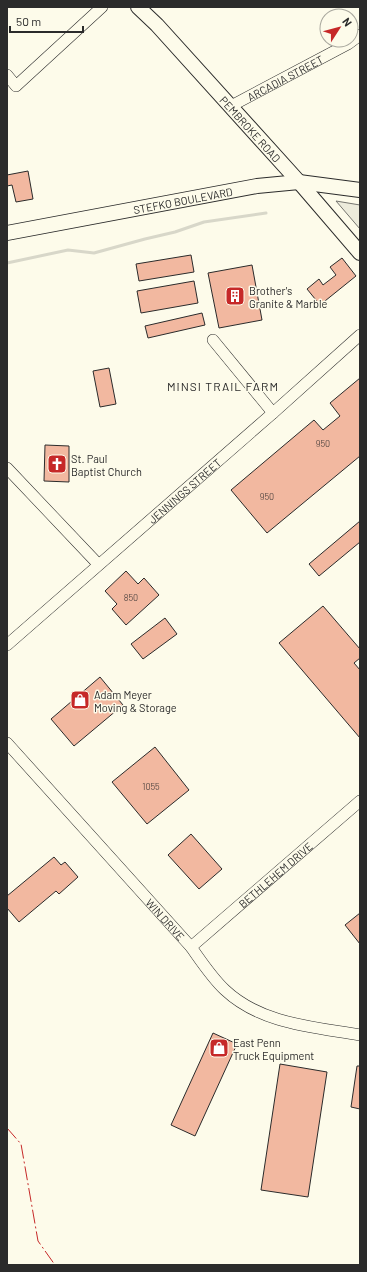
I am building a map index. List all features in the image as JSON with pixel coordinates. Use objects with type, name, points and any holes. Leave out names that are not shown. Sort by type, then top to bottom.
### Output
[{"type":"main road","name":"PEMBROKE ROAD","points":[[138,7],[157,25],[231,106],[360,253]]},
{"type":"main road","name":"STEFKO BOULEVARD","points":[[7,233],[257,186],[299,182],[360,190]]},
{"type":"street","points":[[7,75],[16,86],[102,7]]},
{"type":"street","name":"ARCADIA STREET","points":[[231,106],[348,44],[360,36]]},
{"type":"street","name":"JENNINGS STREET","points":[[7,645],[360,334]]},
{"type":"street","points":[[213,340],[273,412]]},
{"type":"street","points":[[7,468],[98,564]]},
{"type":"street","name":"WIN DRIVE","points":[[7,743],[191,947],[225,990],[250,1008],[286,1021],[360,1035]]},
{"type":"street","name":"BETHLEHEM DRIVE","points":[[191,947],[360,801]]},
{"type":"shaded area","points":[[336,201],[360,205],[360,229]]},
{"type":"building","points":[[28,171],[33,199],[16,202],[12,185],[7,186],[7,175]]},
{"type":"building","points":[[191,255],[194,272],[139,281],[136,264]]},
{"type":"building","points":[[342,258],[356,276],[320,305],[307,289],[319,279],[323,285],[336,275],[330,267]]},
{"type":"building","name":"Brother's Granite & Marble","points":[[252,265],[262,320],[219,328],[208,273]]},
{"type":"building","points":[[194,281],[198,303],[141,313],[137,291]]},
{"type":"building","points":[[202,313],[205,325],[148,338],[145,326]]},
{"type":"building","points":[[109,368],[116,404],[100,407],[93,371]]},
{"type":"building","points":[[360,378],[360,456],[267,533],[231,490],[314,420],[323,430],[340,416],[330,403]]},
{"type":"building","name":"St. Paul Baptist Church","points":[[45,445],[69,446],[69,482],[44,481]]},
{"type":"building","points":[[360,521],[360,542],[319,576],[309,564]]},
{"type":"building","points":[[126,571],[138,584],[144,578],[159,595],[126,625],[112,609],[117,604],[105,591]]},
{"type":"building","points":[[323,606],[360,649],[360,658],[354,663],[360,670],[360,738],[279,643]]},
{"type":"building","points":[[165,618],[177,634],[143,659],[131,644]]},
{"type":"building","points":[[100,677],[123,705],[74,746],[51,719]]},
{"type":"building","points":[[155,747],[189,790],[147,824],[112,782]]},
{"type":"building","points":[[191,834],[222,869],[199,889],[168,855]]},
{"type":"building","points":[[54,857],[61,865],[65,862],[78,877],[59,894],[56,891],[19,922],[7,908],[7,896]]},
{"type":"building","points":[[360,913],[360,944],[345,925]]},
{"type":"building","points":[[213,1033],[237,1044],[195,1136],[171,1125]]},
{"type":"building","points":[[280,1064],[327,1072],[308,1197],[261,1190]]},
{"type":"building","points":[[357,1066],[360,1066],[360,1109],[351,1107]]},
{"type":"waterway","points":[[7,263],[68,250],[94,253],[175,232],[204,222],[266,213]]},
{"type":"power","points":[[7,1128],[21,1144],[38,1241],[55,1265]]},
{"type":"place","name":"Brother's Granite & Marble","points":[[235,296]]},
{"type":"place","name":"St. Paul Baptist Church","points":[[57,464]]},
{"type":"place","name":"Adam Meyer Moving & Storage","points":[[80,700]]},
{"type":"place","name":"East Penn Truck Equipment","points":[[219,1048]]},
{"type":"district","name":"MINSI TRAIL FARM","points":[[223,386]]}]
